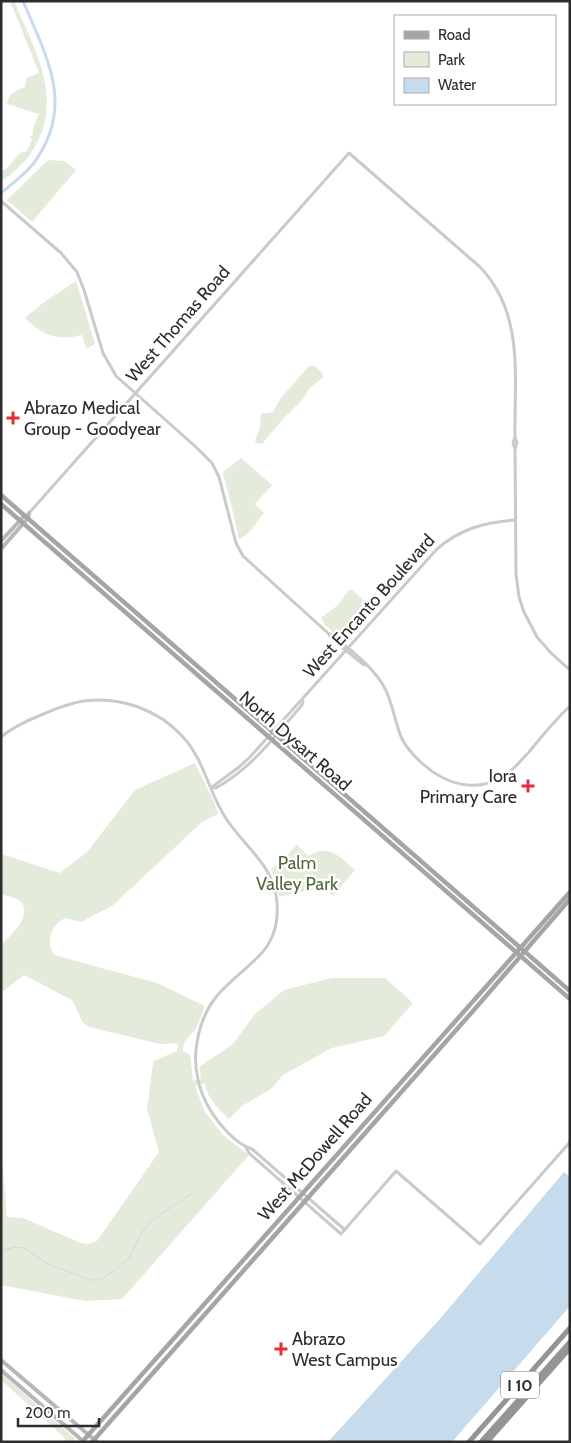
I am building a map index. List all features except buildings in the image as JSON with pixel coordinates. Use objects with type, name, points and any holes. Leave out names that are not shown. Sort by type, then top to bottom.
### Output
[{"type":"highway","name":"I 10","points":[[469,1442],[570,1328]]},
{"type":"highway","points":[[481,1442],[570,1342]]},
{"type":"highway","name":"I 10","points":[[487,1442],[570,1348]]},
{"type":"main road","name":"North Dysart Road","points":[[1,495],[27,515],[81,565],[570,991]]},
{"type":"main road","name":"North Dysart Road","points":[[1,504],[570,999]]},
{"type":"main road","name":"West Thomas Road","points":[[1,548],[27,515]]},
{"type":"main road","name":"West Thomas Road","points":[[1,541],[22,521]]},
{"type":"main road","points":[[60,556],[68,558],[77,565],[81,565]]},
{"type":"main road","name":"West McDowell Road","points":[[83,1441],[409,1073],[523,949],[570,892]]},
{"type":"main road","name":"West McDowell Road","points":[[559,907],[570,899]]},
{"type":"main road","name":"West McDowell Road","points":[[95,1441],[414,1078],[518,954]]},
{"type":"main road","points":[[409,1073],[414,1078]]},
{"type":"main road","points":[[1,1360],[95,1441]]},
{"type":"main road","points":[[147,1368],[153,1373]]},
{"type":"main road","points":[[1,1370],[83,1441]]},
{"type":"street","name":"West Thomas Road","points":[[27,515],[349,153],[476,264],[495,286],[507,310],[514,337],[515,438],[513,441],[515,449],[515,520]]},
{"type":"street","points":[[1,201],[61,253],[74,267],[82,284],[102,349],[116,376],[212,463],[219,476],[236,543],[243,556],[329,634],[331,638],[362,660],[365,666],[378,678],[386,692],[399,732],[409,751],[436,775],[462,785],[485,784],[506,775],[570,706]]},
{"type":"street","points":[[515,520],[516,578],[524,612],[537,637],[570,670]]},
{"type":"street","name":"West Encanto Boulevard","points":[[212,787],[216,788],[240,773],[274,733],[302,705],[303,700],[442,544],[474,527],[496,521],[515,520]]},
{"type":"street","points":[[1,737],[17,726],[61,707],[85,701],[116,701],[144,709],[170,725],[184,737],[202,766],[228,822],[267,868],[275,889],[277,914],[275,929],[263,953],[219,994],[205,1015],[196,1048],[198,1079],[207,1106],[216,1120],[246,1147],[249,1153],[345,1230]]},
{"type":"street","points":[[306,1200],[341,1234],[396,1171],[480,1244],[570,1142]]},
{"type":"green space","points":[[10,1],[14,1],[31,39],[44,78],[47,98],[46,117],[40,137],[26,160],[1,182],[1,171],[6,169],[21,152],[26,152],[32,140],[30,137],[33,134],[33,128],[39,114],[7,104],[9,97],[13,93],[25,87],[26,78],[39,73]]},
{"type":"green space","points":[[48,160],[64,161],[76,170],[32,222],[7,200]]},
{"type":"green space","points":[[76,281],[95,344],[86,349],[82,335],[73,337],[51,336],[38,329],[25,318],[43,303]]},
{"type":"green space","points":[[309,366],[315,366],[323,374],[323,377],[309,389],[303,399],[262,444],[256,443],[261,414],[273,412],[281,398]]},
{"type":"green space","points":[[241,458],[272,485],[255,504],[264,513],[250,531],[239,539],[223,472]]},
{"type":"green space","points":[[349,590],[352,590],[375,610],[350,640],[345,643],[325,625],[321,618],[338,605]]},
{"type":"green space","points":[[195,763],[218,814],[202,822],[112,906],[81,922],[65,918],[60,921],[53,929],[50,939],[51,950],[54,955],[157,983],[205,1006],[196,1029],[184,1042],[183,1051],[190,1055],[193,1081],[201,1079],[199,1067],[233,1044],[255,1014],[284,990],[332,978],[385,978],[413,1003],[384,1036],[332,1048],[283,1075],[271,1089],[242,1106],[229,1119],[211,1099],[205,1083],[195,1086],[205,1112],[223,1135],[249,1155],[122,1299],[85,1301],[1,1285],[1,1146],[7,1217],[23,1218],[81,1243],[87,1244],[97,1241],[159,1152],[147,1109],[153,1064],[154,1061],[177,1051],[178,1045],[176,1043],[160,1044],[89,1027],[83,1023],[72,1000],[24,975],[1,993],[1,945],[23,919],[24,907],[20,901],[1,894],[1,854],[60,873],[87,852],[135,790]]},
{"type":"green space","name":"Palm Valley Park","points":[[297,845],[308,856],[322,851],[333,853],[355,870],[333,896],[322,887],[279,897],[271,869]]},
{"type":"green space","points":[[1,1373],[74,1438],[76,1442],[66,1442],[64,1437],[1,1380]]},
{"type":"water","points":[[564,1172],[570,1177],[570,1306],[452,1442],[328,1442],[439,1320]]},
{"type":"waterway","points":[[1,193],[22,176],[33,164],[46,143],[53,122],[55,102],[53,82],[41,42],[23,1]]},
{"type":"waterway","points":[[1,1251],[15,1247],[24,1248],[50,1265],[91,1280],[100,1280],[131,1256],[140,1234],[152,1220],[193,1193]]},
{"type":"place","name":"Abrazo Medical Group - Goodyear","points":[[13,418]]},
{"type":"place","name":"Iora Primary Care","points":[[528,786]]},
{"type":"place","name":"Abrazo West Campus","points":[[281,1349]]}]
